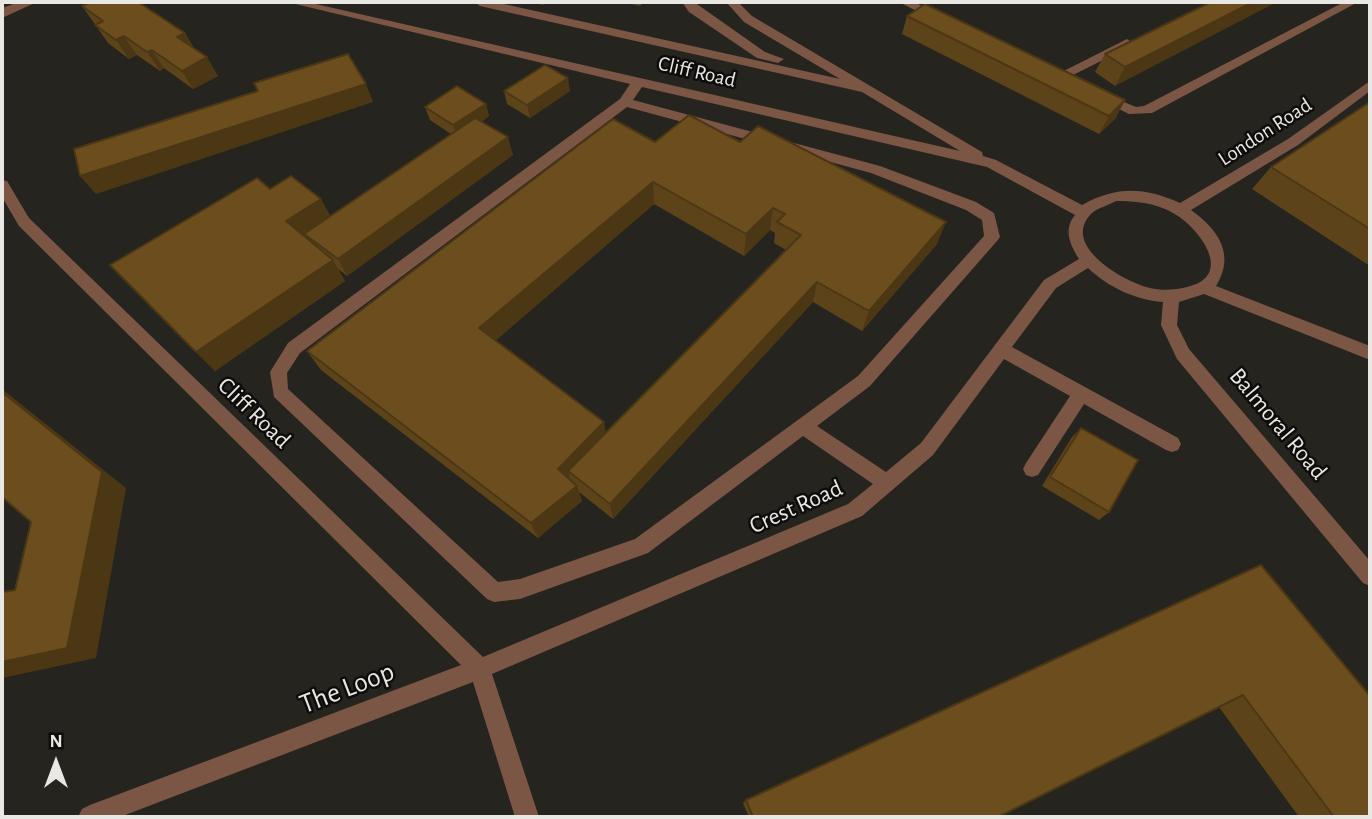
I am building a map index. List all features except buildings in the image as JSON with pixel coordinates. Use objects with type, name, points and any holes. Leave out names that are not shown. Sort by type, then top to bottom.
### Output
[{"type":"lane","points":[[4,9],[31,2]]},
{"type":"lane","name":"Cliff Road","points":[[293,2],[990,163],[1082,212]]},
{"type":"lane","points":[[480,2],[866,89]]},
{"type":"lane","points":[[688,2],[693,9],[761,55],[841,75]]},
{"type":"lane","points":[[732,2],[748,19],[990,163]]},
{"type":"lane","points":[[905,2],[950,23]]},
{"type":"lane","points":[[1140,37],[1064,80],[1134,111],[1147,110],[1352,2]]},
{"type":"lane","points":[[625,102],[875,169],[971,206],[989,217],[992,237],[864,381],[641,546],[520,589],[494,592],[280,392],[278,372],[295,348],[625,102],[638,82]]},
{"type":"lane","name":"London Road","points":[[1180,210],[1293,142],[1370,85]]},
{"type":"lane","name":"Cliff Road","points":[[2,185],[24,222],[480,669]]},
{"type":"lane","points":[[1114,196],[1158,200],[1180,210],[1211,236],[1218,252],[1219,265],[1215,278],[1205,288],[1190,295],[1171,297],[1148,295],[1125,287],[1104,276],[1088,261],[1078,243],[1076,226],[1082,212],[1095,202],[1114,196]]},
{"type":"lane","name":"Crest Road","points":[[480,669],[855,510],[927,449],[1050,284],[1088,261]]},
{"type":"lane","points":[[1205,288],[1370,353]]},
{"type":"lane","name":"Balmoral Road","points":[[1171,297],[1169,325],[1183,354],[1370,576]]},
{"type":"lane","points":[[1001,349],[1172,444]]},
{"type":"lane","points":[[1032,469],[1081,394]]},
{"type":"lane","points":[[803,426],[887,483]]},
{"type":"lane","points":[[480,669],[527,817]]},
{"type":"lane","name":"The Loop","points":[[90,817],[480,669]]}]
